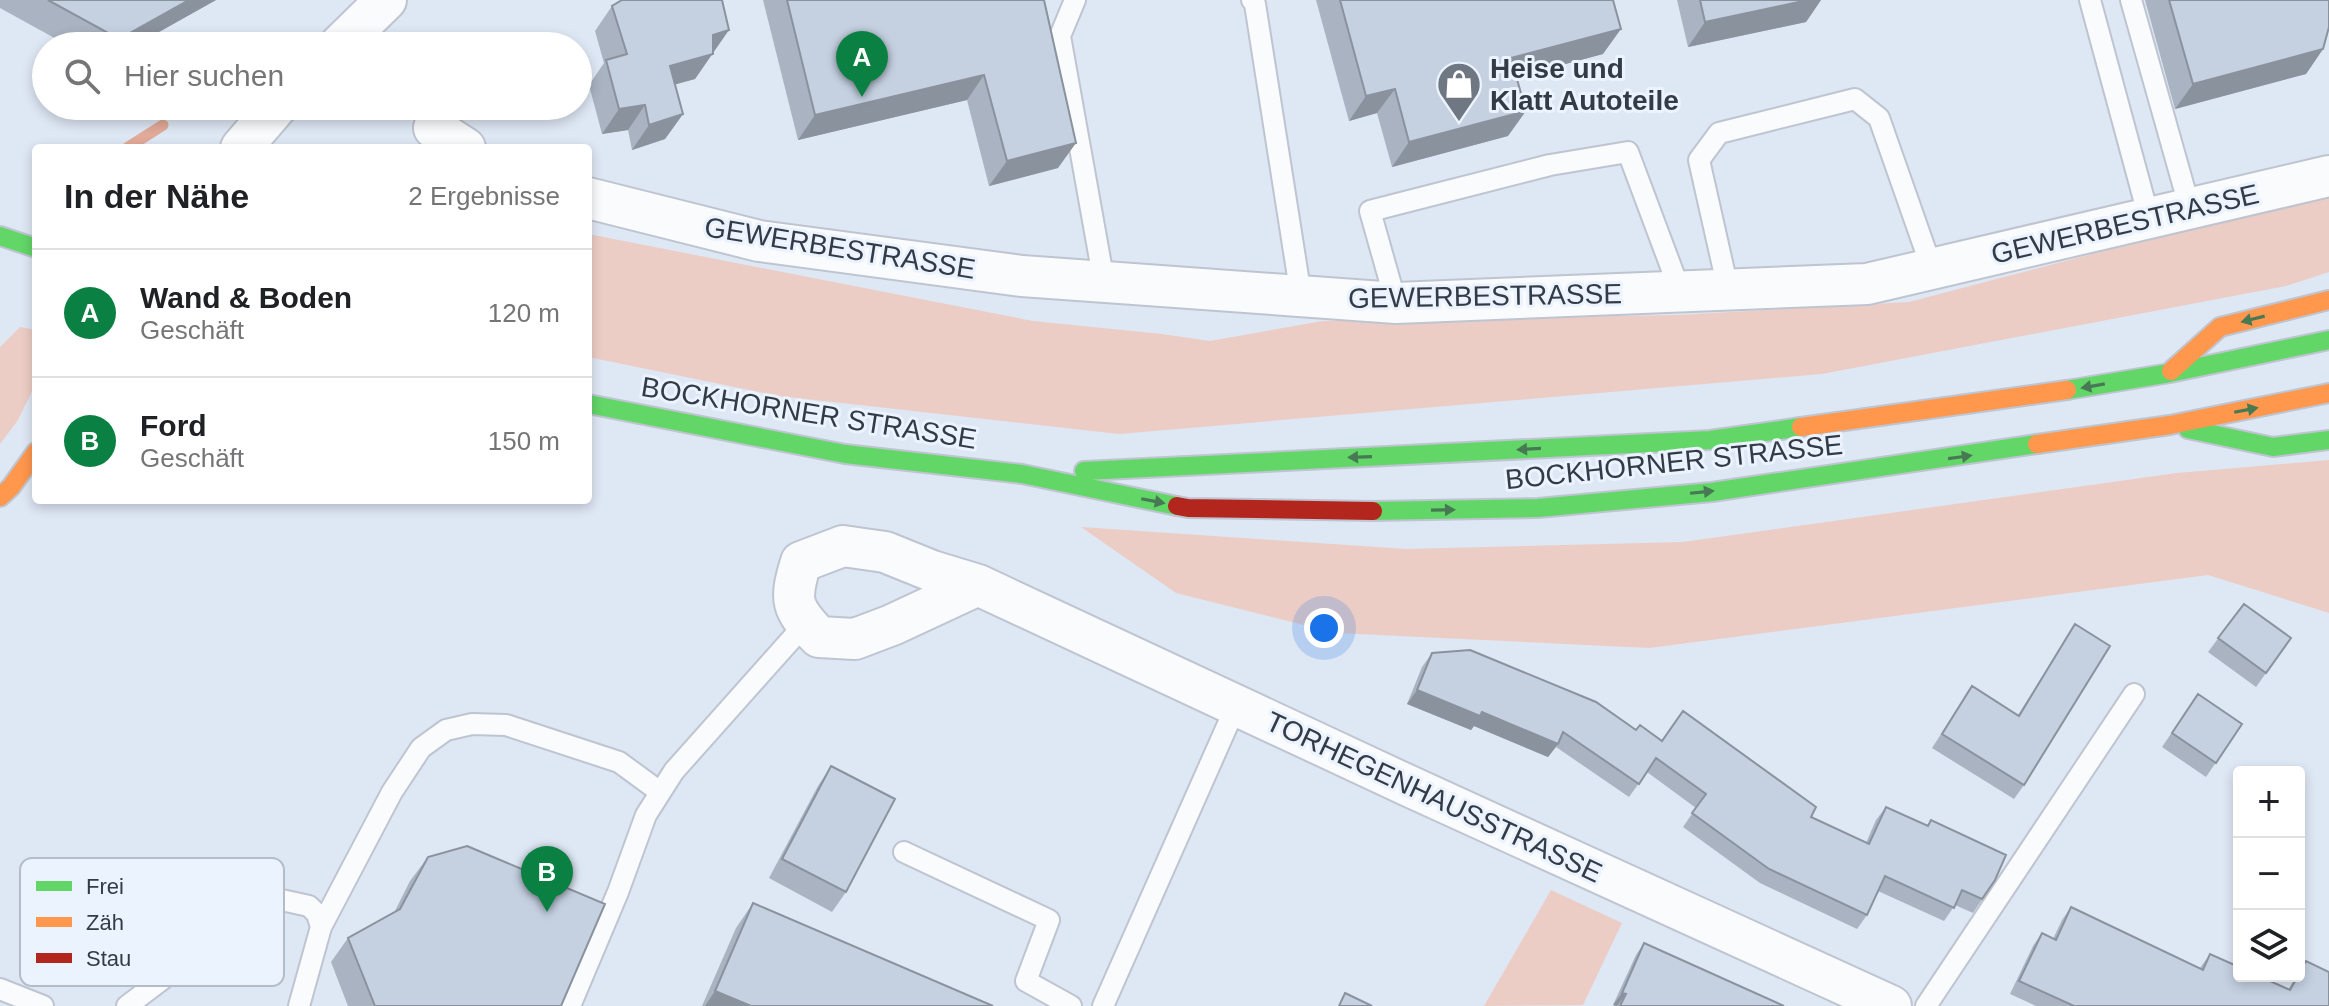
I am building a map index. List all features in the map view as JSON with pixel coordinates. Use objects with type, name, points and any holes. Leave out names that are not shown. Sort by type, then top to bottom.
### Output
[{"type":"main road","points":[[0,236],[32,247]]},
{"type":"main road","points":[[2170,373],[2220,327],[2329,300]]},
{"type":"main road","name":"BOCKHORNER STRASSE","points":[[1022,474],[1710,440],[2071,389],[2170,373],[2329,340]]},
{"type":"main road","name":"BOCKHORNER STRASSE","points":[[592,405],[845,454],[1022,474],[1188,508],[1365,511],[1538,508],[1712,492],[2170,425],[2329,393]]},
{"type":"main road","points":[[2170,425],[2273,447],[2329,440]]},
{"type":"main road","points":[[0,497],[32,458]]},
{"type":"street","points":[[353,32],[386,0]]},
{"type":"street","points":[[244,144],[265,120]]},
{"type":"street","name":"GEWERBESTRASSE","points":[[592,199],[759,241],[1022,276],[1396,303],[1867,284],[2329,176]]},
{"type":"street","name":"TORHEGENHAUSSTRASSE","points":[[806,623],[800,617],[792,591],[801,562],[843,546],[885,552],[978,585],[1891,1006]]},
{"type":"street","points":[[806,623],[819,637],[855,639],[978,585]]},
{"type":"lane","points":[[1075,0],[1060,36],[1104,282]]},
{"type":"lane","points":[[1252,0],[1301,296]]},
{"type":"lane","points":[[2090,0],[2149,218]]},
{"type":"lane","points":[[2131,0],[2190,209]]},
{"type":"lane","points":[[1728,289],[1699,160],[1719,133],[1855,99],[1879,118],[1932,269]]},
{"type":"lane","points":[[1396,303],[1370,211],[1550,165],[1628,152],[1680,291]]},
{"type":"lane","points":[[570,1006],[618,892],[646,815],[660,792],[674,771],[806,623]]},
{"type":"lane","points":[[1926,1006],[2134,694]]},
{"type":"lane","points":[[1103,1006],[1236,706]]},
{"type":"lane","points":[[299,1006],[321,927],[392,792],[421,748],[446,730],[472,724],[506,725],[619,762],[660,792]]},
{"type":"lane","points":[[904,852],[1049,920],[1026,981],[1071,1006]]},
{"type":"lane","points":[[284,901],[309,906],[317,914],[321,927]]},
{"type":"lane","points":[[127,1006],[153,986]]},
{"type":"lane","points":[[10,996],[43,1006]]},
{"type":"shaded area","points":[[2329,192],[2329,272],[2286,286],[1822,374],[1119,434],[779,396],[592,358],[592,235],[1033,321],[1210,341],[1322,321],[1678,315],[1909,302]]},
{"type":"shaded area","points":[[20,327],[32,329],[32,391],[18,420],[0,444],[0,347]]},
{"type":"shaded area","points":[[2329,460],[2329,613],[2208,575],[1649,648],[1336,633],[1176,593],[1081,527],[1406,549],[1683,542],[2177,473]]},
{"type":"shaded area","points":[[1551,890],[1622,923],[1583,1005],[1484,1006]]},
{"type":"building","points":[[48,0],[189,0],[132,32],[106,32]]},
{"type":"building","points":[[622,0],[722,0],[729,30],[713,35],[713,54],[670,66],[683,114],[649,125],[645,105],[619,109],[606,60],[627,54],[612,6]]},
{"type":"building","points":[[787,0],[1044,0],[1076,143],[1007,161],[984,75],[815,115]]},
{"type":"building","points":[[1340,0],[1613,0],[1621,29],[1511,58],[1526,111],[1409,142],[1395,89],[1366,96]]},
{"type":"building","points":[[1700,0],[1808,0],[1705,22]]},
{"type":"building","points":[[2169,0],[2329,0],[2329,27],[2323,49],[2193,84]]},
{"type":"building","points":[[2244,604],[2291,638],[2266,673],[2218,638]]},
{"type":"building","points":[[2075,624],[2110,646],[2024,785],[1942,734],[1972,686],[2019,716]]},
{"type":"building","points":[[1470,650],[1596,702],[1636,730],[1640,725],[1662,741],[1683,711],[1816,807],[1811,817],[1869,844],[1886,807],[1928,826],[1931,820],[2006,855],[1982,899],[1962,890],[1954,908],[1885,876],[1867,915],[1769,869],[1692,813],[1706,794],[1656,758],[1639,784],[1563,732],[1558,744],[1482,712],[1480,716],[1417,690],[1432,653]]},
{"type":"building","points":[[2198,694],[2242,724],[2216,763],[2172,733]]},
{"type":"building","points":[[831,766],[895,799],[846,892],[782,859]]},
{"type":"building","points":[[467,846],[605,904],[561,1006],[375,1006],[348,938],[400,909],[428,857]]},
{"type":"building","points":[[753,903],[993,1006],[751,1006],[715,991]]},
{"type":"building","points":[[2071,907],[2203,970],[2210,954],[2233,964],[2233,982],[2272,982],[2290,990],[2295,982],[2305,982],[2306,961],[2329,972],[2329,1006],[2074,1006],[2019,981],[2042,933],[2056,940]]},
{"type":"building","points":[[1644,943],[1784,1006],[1620,1006],[1626,994],[1622,993]]},
{"type":"building","points":[[1345,993],[1372,1006],[1339,1006]]},
{"type":"waterway","points":[[133,144],[163,125]]},
{"type":"traffic: fast","points":[[0,236],[32,247]]},
{"type":"traffic: fast","points":[[2067,390],[2170,373],[2329,340]]},
{"type":"traffic: fast","points":[[592,405],[845,454],[1022,474],[1177,506]]},
{"type":"traffic: fast","points":[[1084,471],[1710,440],[1801,427]]},
{"type":"traffic: fast","points":[[2188,429],[2273,447],[2329,440]]},
{"type":"traffic: fast","points":[[1373,511],[1538,508],[1712,492],[2037,444]]},
{"type":"traffic: slow","points":[[2171,371],[2220,327],[2329,300]]},
{"type":"traffic: slow","points":[[1801,427],[2067,390]]},
{"type":"traffic: slow","points":[[2037,444],[2170,425],[2329,393]]},
{"type":"traffic: slow","points":[[0,497],[32,458]]},
{"type":"traffic: jam","points":[[1177,506],[1373,511]]},
{"type":"place","name":"Wand & Boden","points":[[862,97]]},
{"type":"place","name":"Heise und Klatt Autoteile","points":[[1459,123]]},
{"type":"place","name":"Ford","points":[[547,912]]}]
